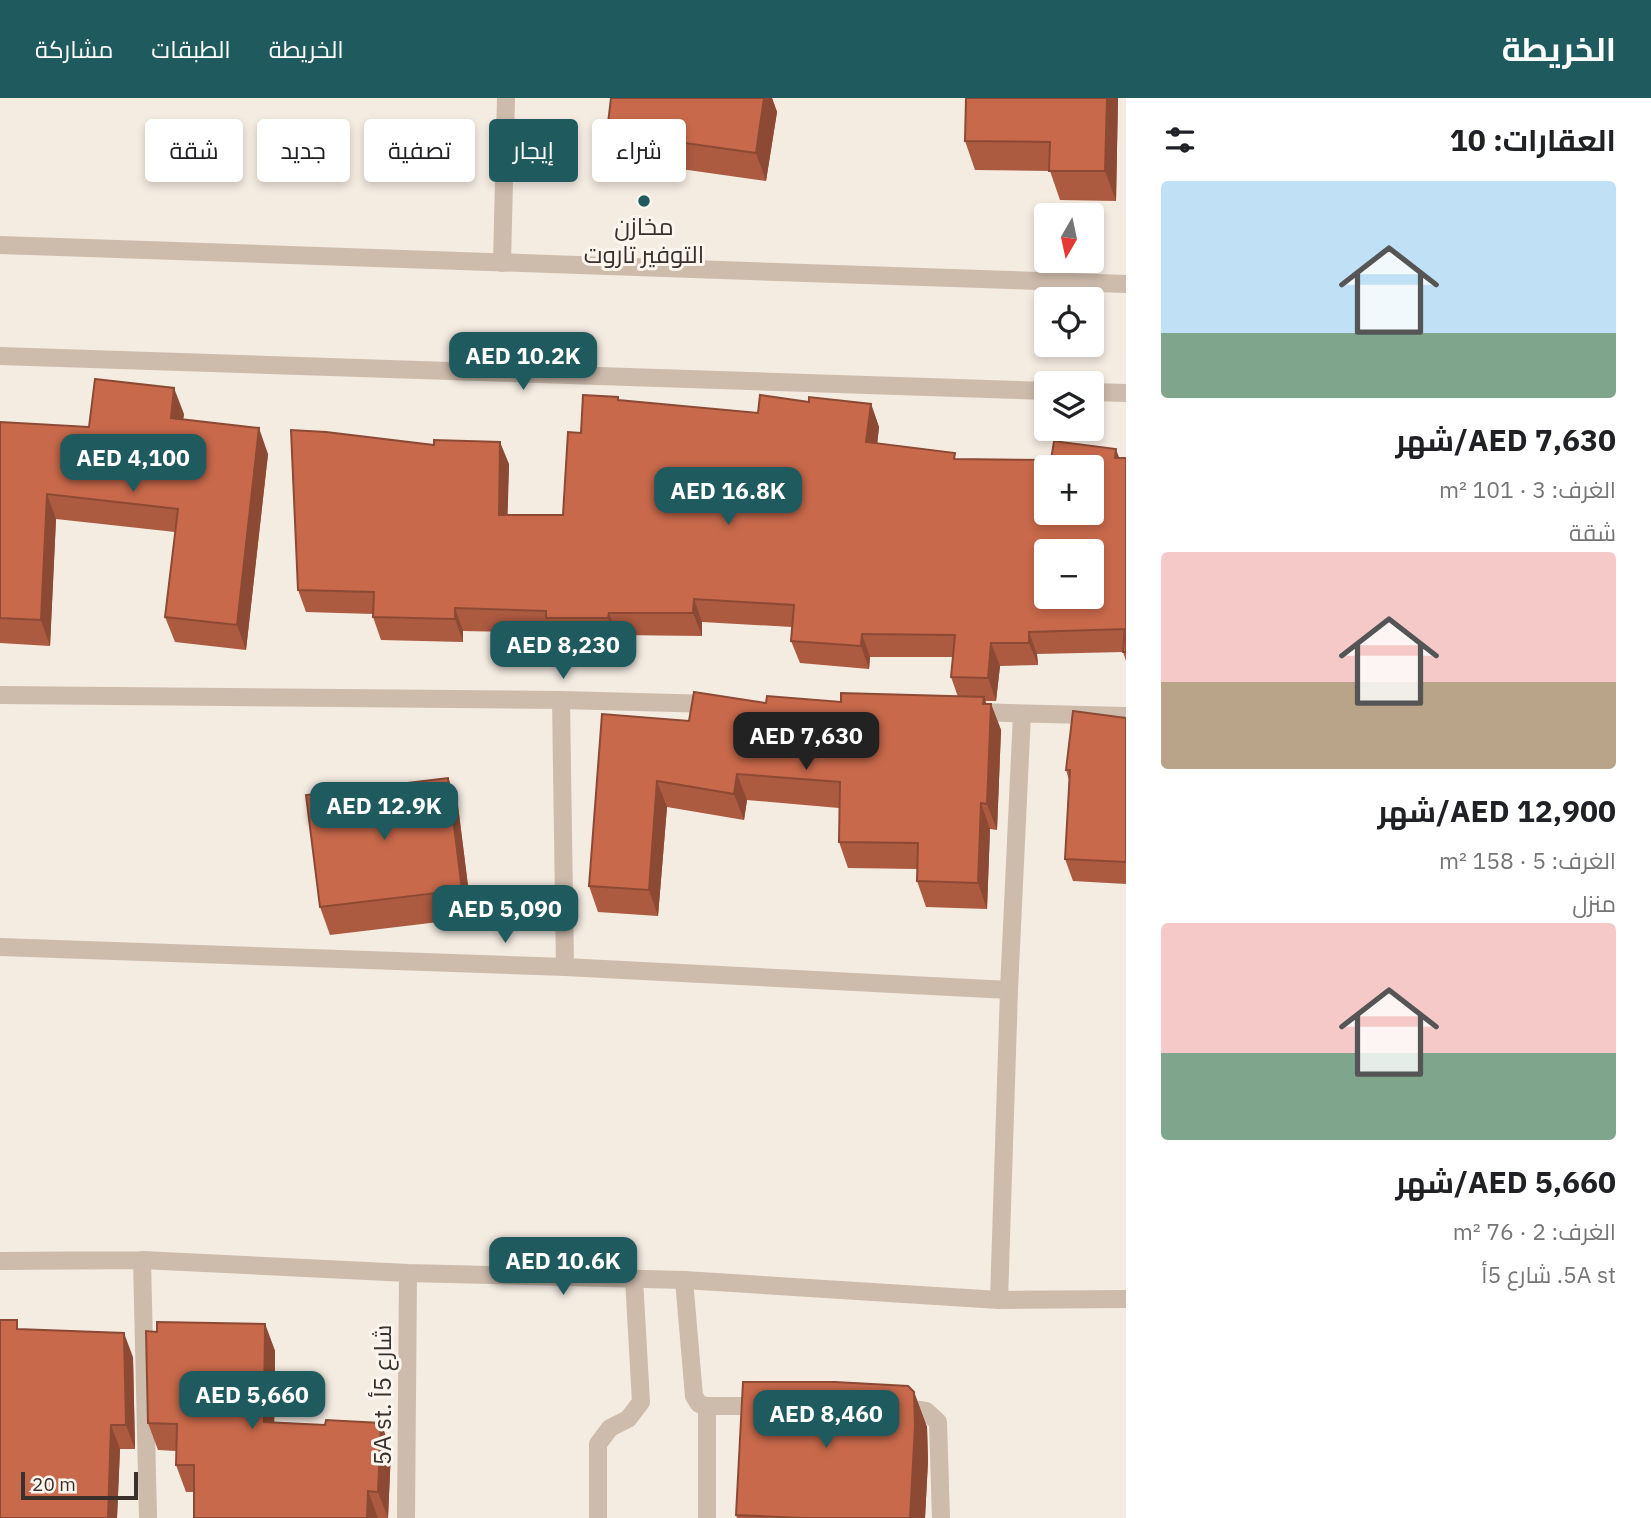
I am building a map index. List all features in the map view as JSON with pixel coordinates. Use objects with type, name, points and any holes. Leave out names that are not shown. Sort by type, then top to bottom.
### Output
[{"type":"street","points":[[502,262],[506,98]]},
{"type":"street","points":[[0,245],[1126,284]]},
{"type":"street","points":[[0,356],[1034,391]]},
{"type":"street","points":[[1104,392],[1126,393]]},
{"type":"street","points":[[0,695],[561,700],[729,705]]},
{"type":"street","points":[[561,700],[565,967]]},
{"type":"street","points":[[952,712],[1126,716]]},
{"type":"street","points":[[999,1300],[1009,990],[1022,714]]},
{"type":"street","points":[[0,947],[565,967],[1009,990]]},
{"type":"street","points":[[0,1261],[142,1260],[408,1273],[684,1280],[999,1300],[1126,1299]]},
{"type":"street","points":[[142,1260],[148,1518]]},
{"type":"street","name":"5A st. شارع 5أ","points":[[405,1518],[408,1273]]},
{"type":"street","points":[[598,1518],[598,1444],[610,1428],[628,1419],[641,1402],[634,1279]]},
{"type":"street","points":[[684,1280],[694,1396],[699,1404],[777,1406]]},
{"type":"street","points":[[707,1406],[707,1518]]},
{"type":"street","points":[[888,1407],[926,1411],[938,1422],[941,1518]]},
{"type":"building","points":[[611,98],[764,98],[756,153],[686,143],[686,119],[609,119]]},
{"type":"building","points":[[966,98],[1107,98],[1105,171],[1049,171],[1050,142],[965,141]]},
{"type":"building","points":[[95,379],[174,388],[171,418],[259,428],[237,625],[165,617],[178,509],[47,494],[41,620],[0,618],[0,422],[89,427]]},
{"type":"building","points":[[583,395],[758,413],[760,395],[809,402],[809,397],[871,404],[866,442],[955,453],[954,459],[1034,460],[1034,525],[1104,525],[1104,455],[1052,455],[1054,441],[1116,449],[1115,458],[1126,458],[1126,652],[1123,652],[1125,629],[1029,632],[1029,643],[991,643],[988,678],[951,677],[955,635],[862,634],[861,646],[791,641],[794,605],[694,599],[693,613],[609,613],[608,618],[546,618],[546,611],[455,608],[455,619],[373,617],[374,592],[298,590],[291,430],[434,445],[434,440],[500,442],[499,515],[563,515],[568,432],[581,433]]},
{"type":"building","points":[[694,692],[766,703],[767,696],[841,702],[841,693],[984,697],[983,704],[991,704],[987,804],[981,803],[978,883],[917,881],[918,843],[839,842],[840,782],[737,774],[734,794],[657,781],[649,890],[589,886],[602,714],[689,721]]},
{"type":"building","points":[[1073,711],[1126,718],[1126,862],[1065,859],[1070,770],[1066,770]]},
{"type":"building","points":[[448,778],[462,890],[320,907],[306,795]]},
{"type":"building","points":[[0,1320],[17,1320],[17,1329],[124,1333],[126,1425],[111,1425],[108,1518],[0,1518]]},
{"type":"building","points":[[157,1322],[265,1324],[264,1422],[325,1425],[326,1420],[381,1423],[378,1492],[368,1491],[367,1518],[194,1518],[194,1465],[176,1465],[177,1424],[148,1423],[146,1331],[157,1332]]},
{"type":"building","points":[[743,1382],[835,1382],[908,1386],[914,1392],[915,1426],[910,1518],[736,1515]]},
{"type":"place","name":"مخازن التوفير تاروت","points":[[644,201]]}]
